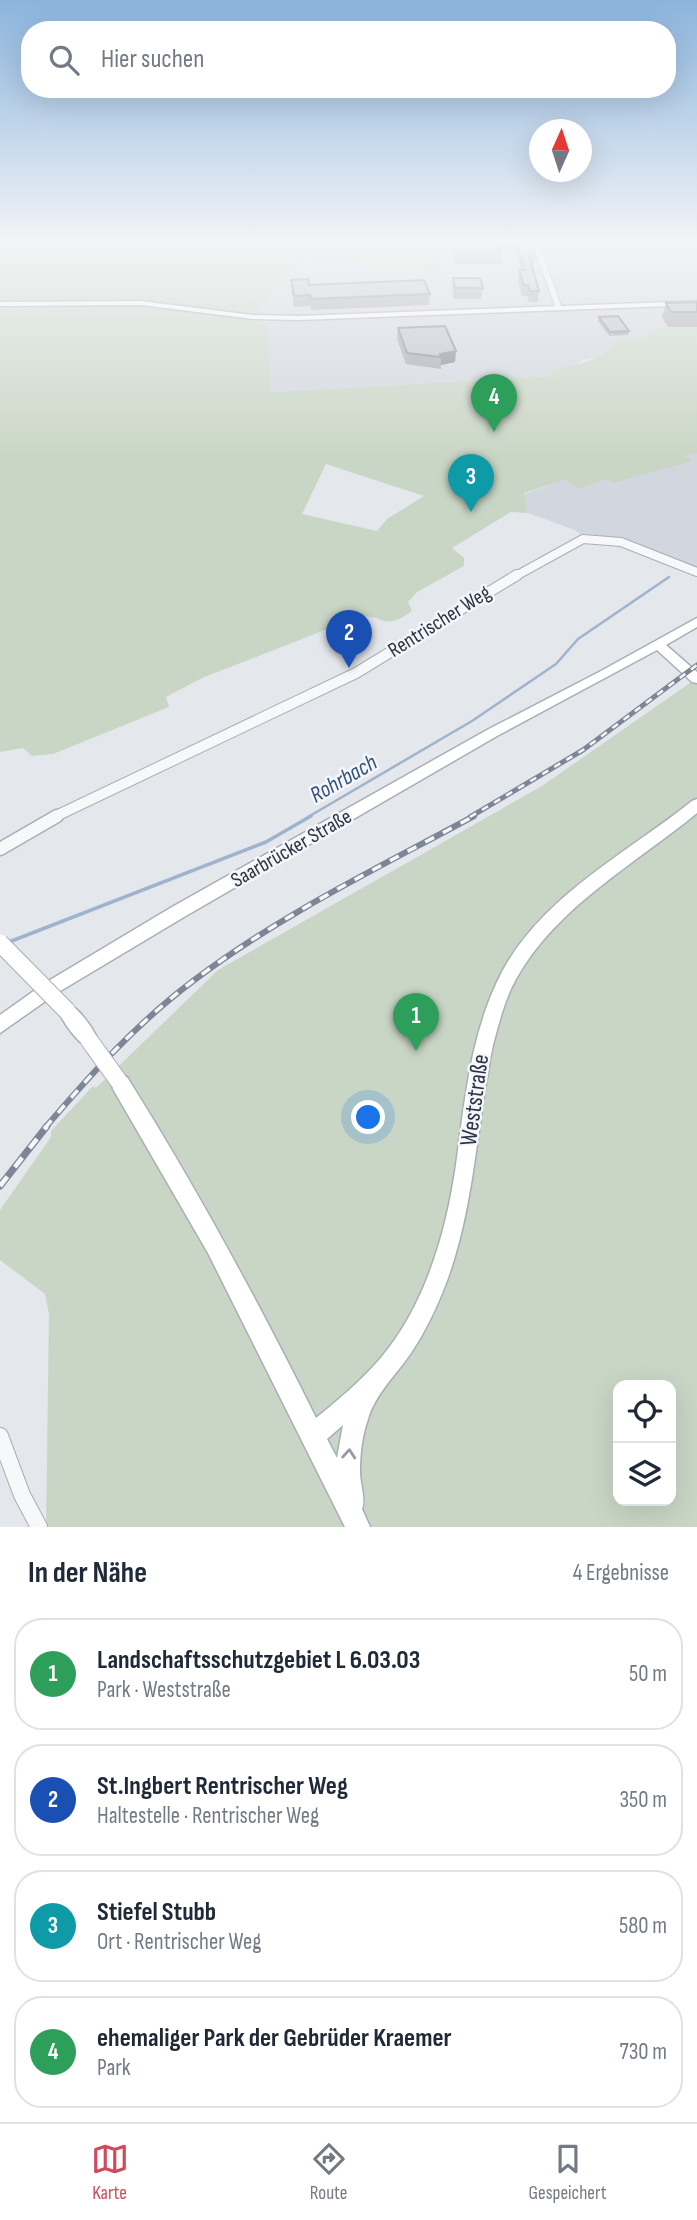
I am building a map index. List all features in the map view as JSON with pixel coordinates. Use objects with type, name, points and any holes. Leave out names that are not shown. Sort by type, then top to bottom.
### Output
[{"type":"main road","points":[[244,315],[267,318],[333,315]]},
{"type":"main road","name":"Saarbrücker Straße","points":[[650,647],[697,614]]},
{"type":"main road","name":"Saarbrücker Straße","points":[[0,1025],[91,962],[492,733],[697,622]]},
{"type":"main road","points":[[650,647],[697,679]]},
{"type":"main road","name":"Weststraße","points":[[312,1436],[370,1387],[388,1366],[426,1301],[450,1241],[465,1171],[481,1047],[510,973],[539,933],[577,896],[697,805]]},
{"type":"main road","points":[[0,943],[67,1010],[120,1083],[174,1170],[285,1380],[357,1525]]},
{"type":"main road","points":[[357,1525],[348,1469],[350,1441],[356,1416],[370,1387]]},
{"type":"street","name":"Rentrischer Weg","points":[[0,849],[68,809],[343,680],[473,599],[583,538],[621,542],[697,572]]},
{"type":"street","points":[[0,1436],[22,1495],[39,1527]]},
{"type":"shaded area","points":[[697,315],[697,328],[653,328],[644,338],[611,340],[614,349],[601,356],[581,361],[573,368],[550,370],[553,376],[271,392],[267,322],[273,316],[253,316]]},
{"type":"shaded area","points":[[697,450],[697,568],[628,541],[585,537],[575,530],[528,513],[524,494],[566,480]]},
{"type":"green space","points":[[0,315],[218,315],[267,322],[271,392],[553,376],[549,370],[582,363],[613,349],[611,340],[644,338],[653,328],[697,328],[697,453],[686,456],[692,461],[613,483],[607,479],[577,489],[566,480],[524,493],[528,513],[511,512],[452,548],[464,558],[464,566],[417,592],[408,602],[412,611],[395,621],[358,617],[202,678],[166,697],[169,707],[53,754],[32,756],[23,748],[0,752]],"holes":[[[326,464],[424,496],[387,519],[377,531],[302,514]]]},
{"type":"green space","points":[[697,678],[697,1527],[46,1527],[49,1314],[45,1294],[0,1260],[0,1210],[51,1137],[51,1131],[93,1086],[96,1088],[218,970],[542,786]]},
{"type":"building","points":[[618,316],[629,331],[610,332],[599,317]]},
{"type":"building","points":[[445,326],[456,351],[440,354],[441,357],[407,353],[398,328]]},
{"type":"waterway","name":"Rohrbach","points":[[308,817],[472,721],[556,664],[578,639],[669,577]]},
{"type":"waterway","name":"Rohrbach","points":[[9,942],[266,842],[311,816]]},
{"type":"railway","points":[[470,817],[583,750],[697,665]]},
{"type":"railway","points":[[45,1128],[115,1050],[193,981],[295,914],[474,816]]},
{"type":"railway","points":[[0,1186],[47,1126]]},
{"type":"place","name":"ehemaliger Park der Gebrüder Kraemer","points":[[494,432]]},
{"type":"place","name":"Stiefel Stubb","points":[[471,512]]},
{"type":"place","name":"St.Ingbert Rentrischer Weg","points":[[349,668]]},
{"type":"place","name":"Landschaftsschutzgebiet L 6.03.03","points":[[416,1051]]}]
